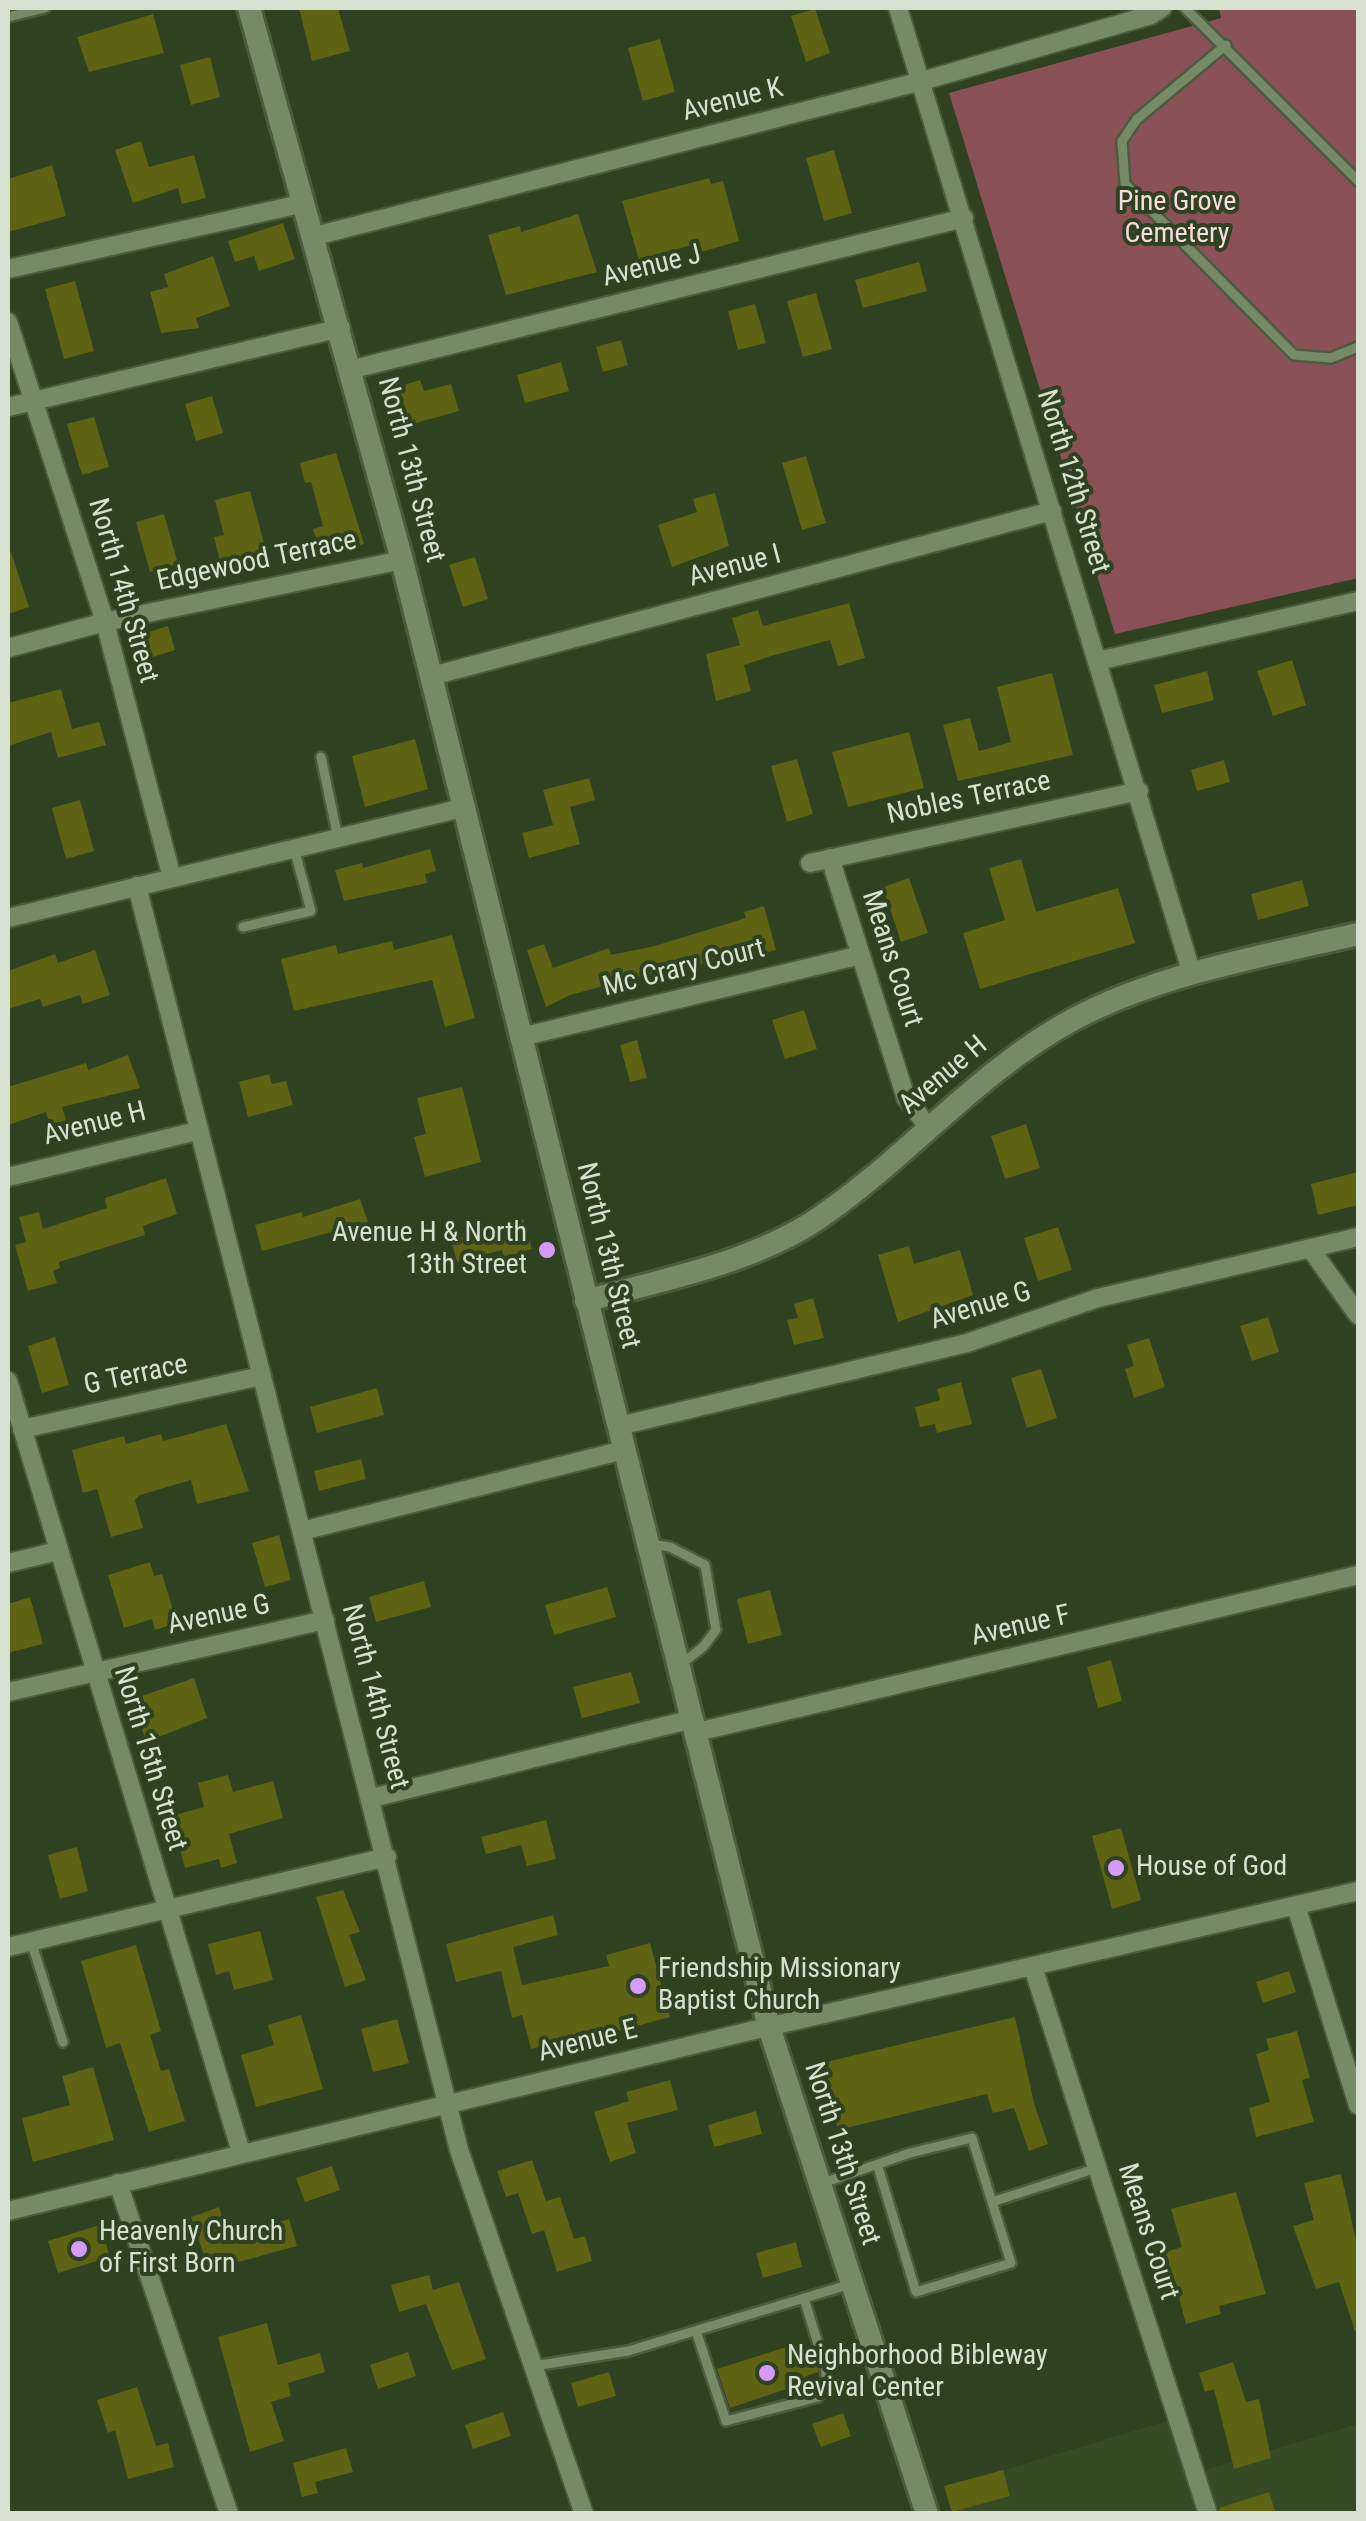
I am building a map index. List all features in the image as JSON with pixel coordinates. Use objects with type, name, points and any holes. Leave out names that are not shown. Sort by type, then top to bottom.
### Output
[{"type":"street","name":"North 13th Street","points":[[249,8],[353,369],[466,807],[769,2026],[928,2514]]},
{"type":"street","name":"North 12th Street","points":[[898,8],[1192,974]]},
{"type":"street","name":"Avenue K","points":[[315,236],[922,81],[1151,15],[1162,8]]},
{"type":"street","points":[[8,269],[305,203]]},
{"type":"street","name":"Avenue J","points":[[353,369],[964,218]]},
{"type":"street","name":"North 14th Street","points":[[8,322],[105,622],[172,878]]},
{"type":"street","points":[[8,407],[341,328]]},
{"type":"street","name":"Avenue I","points":[[432,676],[1052,511]]},
{"type":"street","name":"Edgewood Terrace","points":[[8,648],[105,622],[402,560]]},
{"type":"street","points":[[1098,661],[1358,601]]},
{"type":"street","name":"Nobles Terrace","points":[[810,863],[1138,790]]},
{"type":"street","points":[[8,918],[466,807]]},
{"type":"street","name":"Means Court","points":[[830,858],[906,1098],[929,1128]]},
{"type":"street","name":"North 14th Street","points":[[137,886],[447,2104],[584,2514]]},
{"type":"street","name":"Avenue H","points":[[586,1300],[735,1259],[813,1222],[1002,1064],[1076,1018],[1192,974],[1358,934]]},
{"type":"street","name":"Mc Crary Court","points":[[521,1037],[861,955]]},
{"type":"street","name":"Avenue H","points":[[8,1177],[197,1131]]},
{"type":"street","name":"Avenue G","points":[[618,1426],[967,1344],[1098,1298],[1358,1237]]},
{"type":"street","points":[[1310,1248],[1358,1315]]},
{"type":"street","name":"G Terrace","points":[[22,1429],[261,1376]]},
{"type":"street","name":"North 15th Street","points":[[8,1382],[241,2152]]},
{"type":"street","points":[[302,1531],[624,1450]]},
{"type":"street","points":[[8,1563],[58,1551]]},
{"type":"street","name":"Avenue F","points":[[372,1798],[1358,1575]]},
{"type":"street","name":"Avenue G","points":[[8,1692],[325,1620]]},
{"type":"street","points":[[8,1947],[166,1913],[387,1857]]},
{"type":"street","name":"Avenue E","points":[[8,2211],[769,2026],[1358,1891]]},
{"type":"street","points":[[1296,1906],[1358,2105]]},
{"type":"street","name":"Means Court","points":[[1034,1967],[1208,2514]]},
{"type":"street","points":[[118,2184],[228,2514]]},
{"type":"lane","points":[[8,17],[44,8]]},
{"type":"lane","points":[[1185,8],[1358,181]]},
{"type":"lane","points":[[1226,45],[1137,119],[1122,141],[1125,184],[1294,356],[1331,358],[1358,347]]},
{"type":"lane","points":[[321,758],[338,838]]},
{"type":"lane","points":[[244,928],[311,911],[294,848]]},
{"type":"lane","points":[[648,1544],[670,1547],[704,1565],[716,1630],[703,1647],[679,1665]]},
{"type":"lane","points":[[31,1941],[62,2042]]},
{"type":"lane","points":[[819,2185],[910,2153],[972,2138],[1010,2263],[916,2292],[878,2167]]},
{"type":"lane","points":[[992,2202],[1097,2168]]},
{"type":"lane","points":[[534,2366],[628,2351],[852,2284]]},
{"type":"lane","points":[[804,2298],[818,2344]]},
{"type":"lane","points":[[696,2331],[726,2421],[818,2397],[826,2388],[826,2370]]},
{"type":"shaded area","points":[[1167,2421],[1196,2513],[951,2513],[944,2488]]},
{"type":"shaded area","points":[[1358,2424],[1358,2513],[1219,2513],[1205,2470]]},
{"type":"green space","name":"Pine Grove Cemetery","points":[[1219,8],[1358,8],[1358,578],[1115,634],[949,93],[1221,18]]},
{"type":"building","points":[[299,8],[338,8],[350,51],[312,61]]},
{"type":"building","points":[[815,9],[830,53],[806,62],[791,16]]},
{"type":"building","points":[[153,14],[164,53],[89,72],[77,37]]},
{"type":"building","points":[[660,39],[675,92],[643,101],[628,48]]},
{"type":"building","points":[[210,57],[220,97],[191,105],[180,65]]},
{"type":"building","points":[[141,141],[149,167],[194,155],[206,198],[182,204],[178,188],[133,203],[115,150]]},
{"type":"building","points":[[834,150],[852,213],[824,221],[806,158]]},
{"type":"building","points":[[52,165],[66,216],[8,232],[8,179]]},
{"type":"building","points":[[709,178],[711,184],[723,181],[739,241],[701,252],[698,243],[639,260],[622,201]]},
{"type":"building","points":[[578,214],[597,272],[506,295],[488,235],[520,226],[521,232]]},
{"type":"building","points":[[283,223],[295,259],[259,271],[254,256],[235,262],[228,241]]},
{"type":"building","points":[[213,256],[230,306],[196,318],[199,328],[161,333],[150,292],[168,287],[164,274]]},
{"type":"building","points":[[919,262],[927,291],[863,308],[855,280]]},
{"type":"building","points":[[75,281],[94,351],[64,359],[45,289]]},
{"type":"building","points":[[816,293],[832,349],[803,357],[787,301]]},
{"type":"building","points":[[755,304],[766,343],[738,350],[728,311]]},
{"type":"building","points":[[621,340],[628,365],[603,372],[596,347]]},
{"type":"building","points":[[561,362],[569,391],[525,403],[517,375]]},
{"type":"building","points":[[420,380],[424,391],[451,384],[459,411],[409,425],[398,387]]},
{"type":"building","points":[[212,396],[223,433],[196,441],[185,404]]},
{"type":"building","points":[[94,417],[109,467],[82,475],[67,424]]},
{"type":"building","points":[[336,453],[364,544],[321,556],[313,529],[323,526],[311,482],[305,483],[300,463]]},
{"type":"building","points":[[806,456],[826,523],[802,530],[782,463]]},
{"type":"building","points":[[250,491],[267,554],[221,566],[214,537],[224,535],[215,500]]},
{"type":"building","points":[[715,493],[729,546],[672,567],[658,525],[697,512],[693,499]]},
{"type":"building","points":[[164,514],[178,564],[150,572],[136,522]]},
{"type":"building","points":[[11,552],[29,607],[8,614],[8,553]]},
{"type":"building","points":[[475,557],[488,599],[463,607],[449,565]]},
{"type":"building","points":[[849,603],[865,658],[838,666],[830,640],[771,656],[744,665],[751,691],[716,701],[706,654],[740,645],[732,618],[758,610],[763,626]]},
{"type":"building","points":[[168,626],[175,650],[137,662],[130,638]]},
{"type":"building","points":[[1292,660],[1306,705],[1273,716],[1257,671]]},
{"type":"building","points":[[1207,671],[1214,700],[1162,713],[1154,685]]},
{"type":"building","points":[[1052,673],[1073,755],[958,781],[943,725],[970,718],[979,751],[1011,742],[997,687]]},
{"type":"building","points":[[61,689],[72,729],[99,722],[106,745],[58,758],[51,732],[8,746],[8,703]]},
{"type":"building","points":[[909,732],[924,788],[848,807],[832,752]]},
{"type":"building","points":[[415,739],[428,789],[365,807],[352,756]]},
{"type":"building","points":[[797,759],[813,814],[787,822],[771,766]]},
{"type":"building","points":[[1224,760],[1230,782],[1197,791],[1191,770]]},
{"type":"building","points":[[589,778],[595,800],[570,807],[580,844],[529,858],[522,833],[553,825],[543,790]]},
{"type":"building","points":[[80,800],[94,851],[66,859],[52,808]]},
{"type":"building","points":[[430,849],[436,871],[425,874],[427,883],[344,901],[335,870],[362,863],[363,868]]},
{"type":"building","points":[[1021,859],[1036,912],[1118,888],[1135,943],[980,989],[963,933],[1005,920],[989,868]]},
{"type":"building","points":[[909,878],[928,933],[901,942],[883,887]]},
{"type":"building","points":[[1302,880],[1309,906],[1258,920],[1251,894]]},
{"type":"building","points":[[764,906],[776,950],[718,967],[716,959],[677,972],[676,968],[633,978],[570,995],[546,1007],[527,950],[544,944],[553,968],[609,948],[611,955],[655,946],[746,918],[744,912]]},
{"type":"building","points":[[452,935],[475,1018],[445,1027],[432,980],[294,1011],[281,959],[336,945],[338,954],[392,941],[394,950]]},
{"type":"building","points":[[95,950],[110,995],[83,1004],[80,995],[43,1007],[40,999],[8,1009],[8,971],[55,954],[58,963]]},
{"type":"building","points":[[804,1010],[817,1049],[785,1059],[772,1020]]},
{"type":"building","points":[[637,1040],[647,1078],[630,1082],[620,1045]]},
{"type":"building","points":[[128,1055],[140,1088],[62,1107],[67,1123],[51,1128],[46,1112],[8,1125],[8,1087],[86,1063],[88,1070]]},
{"type":"building","points":[[269,1074],[272,1084],[286,1081],[293,1105],[248,1117],[239,1082]]},
{"type":"building","points":[[462,1087],[481,1162],[425,1177],[414,1137],[426,1134],[417,1098]]},
{"type":"building","points":[[1026,1124],[1040,1168],[1005,1179],[991,1136]]},
{"type":"building","points":[[1358,1172],[1358,1205],[1318,1215],[1311,1184]]},
{"type":"building","points":[[166,1178],[177,1214],[143,1226],[145,1235],[59,1262],[60,1268],[53,1271],[57,1283],[28,1291],[15,1245],[26,1242],[19,1217],[39,1212],[43,1229],[107,1208],[105,1198]]},
{"type":"building","points":[[360,1199],[368,1222],[262,1251],[255,1225],[302,1212],[303,1217]]},
{"type":"building","points":[[523,1219],[532,1249],[504,1257],[502,1250],[457,1262],[451,1240]]},
{"type":"building","points":[[1058,1227],[1072,1270],[1038,1281],[1024,1238]]},
{"type":"building","points":[[909,1246],[914,1264],[960,1250],[973,1295],[898,1322],[878,1255]]},
{"type":"building","points":[[813,1298],[824,1338],[794,1345],[787,1320],[798,1318],[794,1304]]},
{"type":"building","points":[[1268,1317],[1279,1352],[1252,1361],[1240,1326]]},
{"type":"building","points":[[55,1337],[69,1385],[42,1393],[28,1346]]},
{"type":"building","points":[[1149,1338],[1165,1387],[1134,1398],[1125,1369],[1134,1366],[1127,1345]]},
{"type":"building","points":[[1041,1369],[1057,1418],[1027,1428],[1011,1378]]},
{"type":"building","points":[[961,1382],[972,1424],[937,1433],[935,1424],[920,1427],[915,1407],[940,1400],[937,1389]]},
{"type":"building","points":[[377,1388],[384,1415],[317,1433],[310,1407]]},
{"type":"building","points":[[226,1424],[249,1491],[197,1504],[191,1480],[140,1495],[135,1500],[143,1528],[111,1537],[97,1489],[83,1493],[72,1450],[124,1436],[126,1444],[161,1434],[163,1441]]},
{"type":"building","points":[[361,1459],[366,1479],[319,1491],[314,1471]]},
{"type":"building","points":[[279,1535],[291,1580],[265,1587],[252,1543]]},
{"type":"building","points":[[150,1562],[154,1576],[162,1574],[177,1623],[155,1630],[152,1619],[124,1628],[108,1575]]},
{"type":"building","points":[[424,1581],[431,1607],[376,1622],[369,1597]]},
{"type":"building","points":[[607,1587],[616,1617],[554,1635],[545,1605]]},
{"type":"building","points":[[770,1590],[782,1635],[748,1644],[737,1599]]},
{"type":"building","points":[[30,1597],[43,1644],[8,1653],[8,1604]]},
{"type":"building","points":[[1111,1660],[1122,1701],[1098,1708],[1087,1667]]},
{"type":"building","points":[[631,1672],[640,1703],[582,1718],[573,1687]]},
{"type":"building","points":[[194,1678],[207,1718],[146,1742],[133,1699]]},
{"type":"building","points":[[228,1775],[233,1792],[273,1781],[283,1818],[229,1834],[237,1863],[221,1868],[219,1859],[185,1868],[171,1816],[204,1807],[198,1783]]},
{"type":"building","points":[[546,1820],[556,1859],[527,1866],[521,1845],[486,1854],[481,1837]]},
{"type":"building","name":"House of God","points":[[1121,1828],[1141,1900],[1112,1909],[1092,1836]]},
{"type":"building","points":[[77,1847],[88,1891],[60,1899],[48,1855]]},
{"type":"building","points":[[343,1890],[360,1932],[349,1935],[366,1980],[345,1987],[316,1897]]},
{"type":"building","points":[[553,1915],[558,1935],[513,1947],[522,1985],[609,1966],[606,1955],[650,1943],[670,2017],[571,2044],[570,2039],[531,2049],[522,2015],[512,2018],[501,1971],[456,1982],[446,1944]]},
{"type":"building","points":[[260,1931],[273,1980],[234,1990],[229,1971],[216,1975],[208,1944]]},
{"type":"building","points":[[136,1945],[161,2031],[150,2035],[161,2071],[169,2069],[185,2121],[149,2132],[120,2043],[106,2048],[81,1961]]},
{"type":"building","points":[[1289,1971],[1296,1992],[1263,2003],[1256,1982]]},
{"type":"building","points":[[301,2015],[323,2089],[256,2107],[241,2055],[274,2045],[268,2025]]},
{"type":"building","points":[[1015,2017],[1034,2103],[1048,2144],[1029,2151],[1014,2108],[993,2113],[987,2094],[838,2130],[822,2063]]},
{"type":"building","points":[[397,2019],[409,2063],[373,2072],[361,2029]]},
{"type":"building","points":[[1297,2031],[1310,2078],[1302,2080],[1314,2122],[1256,2137],[1249,2108],[1270,2102],[1256,2054],[1269,2050],[1266,2039]]},
{"type":"building","points":[[93,2067],[114,2140],[33,2162],[22,2118],[70,2105],[62,2076]]},
{"type":"building","points":[[670,2080],[678,2110],[627,2123],[636,2153],[610,2162],[594,2112],[629,2101],[626,2092]]},
{"type":"building","points":[[756,2111],[762,2134],[714,2147],[708,2125]]},
{"type":"building","points":[[532,2160],[546,2201],[560,2197],[574,2239],[585,2236],[592,2261],[557,2272],[544,2230],[532,2234],[518,2193],[506,2197],[497,2171]]},
{"type":"building","points":[[332,2166],[340,2190],[305,2202],[296,2178]]},
{"type":"building","points":[[1341,2174],[1358,2249],[1358,2331],[1339,2282],[1316,2289],[1293,2226],[1314,2220],[1304,2183]]},
{"type":"building","points":[[1236,2192],[1266,2294],[1219,2306],[1221,2314],[1186,2324],[1174,2279],[1157,2284],[1149,2257],[1182,2247],[1171,2209]]},
{"type":"building","points":[[219,2207],[229,2237],[289,2219],[297,2246],[209,2270],[191,2217]]},
{"type":"building","name":"Heavenly Church of First Born","points":[[100,2225],[110,2257],[58,2273],[48,2241]]},
{"type":"building","points":[[796,2242],[802,2267],[763,2278],[756,2253]]},
{"type":"building","points":[[429,2275],[433,2290],[459,2282],[486,2359],[452,2370],[426,2304],[399,2312],[391,2285]]},
{"type":"building","points":[[267,2323],[278,2365],[320,2353],[325,2372],[288,2383],[291,2396],[271,2402],[284,2441],[250,2452],[218,2337]]},
{"type":"building","name":"Neighborhood Bibleway Revival Center","points":[[796,2344],[798,2350],[810,2346],[819,2352],[825,2347],[830,2362],[821,2363],[818,2372],[806,2376],[807,2382],[730,2408],[717,2369]]},
{"type":"building","points":[[408,2352],[416,2376],[378,2389],[370,2365]]},
{"type":"building","points":[[1233,2362],[1246,2402],[1259,2399],[1271,2458],[1234,2469],[1214,2389],[1205,2392],[1199,2373]]},
{"type":"building","points":[[609,2372],[616,2396],[578,2407],[571,2383]]},
{"type":"building","points":[[137,2387],[156,2446],[168,2443],[174,2467],[128,2479],[115,2430],[108,2433],[97,2400]]},
{"type":"building","points":[[503,2412],[511,2436],[473,2449],[465,2425]]},
{"type":"building","points":[[843,2413],[851,2436],[821,2447],[812,2424]]},
{"type":"building","points":[[346,2448],[353,2472],[315,2482],[318,2493],[302,2497],[293,2463]]},
{"type":"building","points":[[1003,2470],[1010,2496],[952,2512],[944,2486]]},
{"type":"building","points":[[1269,2492],[1276,2514],[1220,2514],[1219,2508]]},
{"type":"place","name":"Avenue H & North 13th Street","points":[[547,1250]]},
{"type":"place","name":"House of God","points":[[1116,1868]]},
{"type":"place","name":"Friendship Missionary Baptist Church","points":[[638,1986]]},
{"type":"place","name":"Heavenly Church of First Born","points":[[79,2249]]},
{"type":"place","name":"Neighborhood Bibleway Revival Center","points":[[767,2373]]}]
